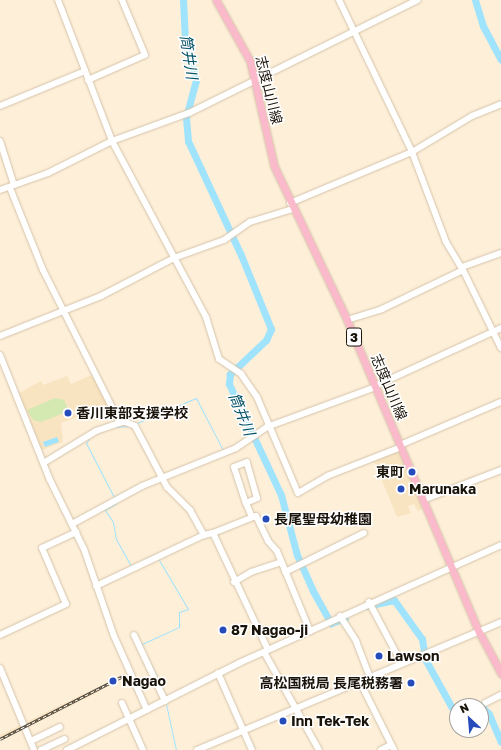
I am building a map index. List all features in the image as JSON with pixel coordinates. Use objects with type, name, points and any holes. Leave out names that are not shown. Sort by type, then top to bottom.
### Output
[{"type":"main road","name":"志度山川線","points":[[216,0],[244,47],[256,79],[274,166],[347,320],[479,632],[501,672]]},
{"type":"street","points":[[58,0],[112,141],[211,327],[219,359],[233,370],[257,397],[267,427],[298,493],[327,476],[501,402]]},
{"type":"street","points":[[88,80],[145,55],[122,0]]},
{"type":"street","points":[[339,0],[412,152],[446,242],[463,268],[501,348]]},
{"type":"street","points":[[0,190],[12,187],[112,141],[187,114],[418,0]]},
{"type":"street","points":[[0,106],[85,71]]},
{"type":"street","points":[[0,336],[101,296],[174,258],[228,238],[235,231],[250,222],[292,206],[412,152],[472,116],[501,104]]},
{"type":"street","points":[[0,141],[12,187],[43,270],[65,309],[122,422]]},
{"type":"street","points":[[347,320],[382,309],[463,268],[501,253]]},
{"type":"street","points":[[72,524],[162,477],[243,444],[267,427],[376,386],[501,328]]},
{"type":"street","points":[[0,355],[76,532],[96,586],[147,710]]},
{"type":"street","points":[[45,462],[96,431],[122,422],[135,426],[172,493],[190,510],[204,535]]},
{"type":"street","points":[[246,503],[257,498],[247,462],[234,467],[246,503],[252,517]]},
{"type":"street","points":[[423,500],[501,470]]},
{"type":"street","points":[[96,586],[204,535],[256,516],[280,562],[310,631]]},
{"type":"street","points":[[0,635],[66,604],[42,548],[76,532]]},
{"type":"street","points":[[213,532],[266,651],[295,709],[319,750]]},
{"type":"street","points":[[284,572],[302,565],[364,533]]},
{"type":"street","points":[[67,750],[218,673],[331,620],[342,619],[369,602],[501,545]]},
{"type":"street","points":[[234,582],[250,572],[280,562]]},
{"type":"street","points":[[369,602],[402,664]]},
{"type":"street","points":[[342,619],[356,641],[370,678]]},
{"type":"street","points":[[197,750],[501,622]]},
{"type":"street","points":[[134,635],[165,701]]},
{"type":"street","points":[[0,668],[34,750]]},
{"type":"street","points":[[218,673],[252,750]]},
{"type":"street","points":[[360,682],[392,748],[381,750]]},
{"type":"street","points":[[489,701],[501,695]]},
{"type":"street","points":[[122,703],[142,750]]},
{"type":"street","points":[[31,741],[60,727]]},
{"type":"street","points":[[50,732],[56,744]]},
{"type":"street","points":[[41,750],[66,739]]},
{"type":"shaded area","name":"香川東部支援学校","points":[[94,374],[112,411],[90,422],[86,414],[61,423],[63,442],[42,450],[19,393],[41,381],[43,385],[67,376],[71,384]]},
{"type":"shaded area","name":"Marunaka","points":[[400,451],[424,508],[418,511],[414,504],[408,506],[411,513],[397,517],[373,459]]},
{"type":"shaded area","points":[[98,687],[100,691],[0,741],[0,735]]},
{"type":"green space","points":[[55,398],[64,400],[69,411],[41,422],[33,420],[27,410]]},
{"type":"water","points":[[57,437],[59,442],[45,447],[43,442]]},
{"type":"waterway","name":"筒井川","points":[[183,0],[185,41],[196,80],[186,118],[188,141],[241,255],[271,329],[266,340],[230,374],[229,384],[281,495],[297,555],[313,591],[331,623],[345,618]]},
{"type":"waterway","points":[[475,0],[483,26],[501,60]]},
{"type":"waterway","points":[[137,423],[196,398],[223,450]]},
{"type":"waterway","points":[[117,427],[128,426]]},
{"type":"waterway","points":[[89,439],[86,443],[114,497]]},
{"type":"waterway","points":[[117,503],[105,510],[113,522],[116,539],[131,566]]},
{"type":"waterway","points":[[136,564],[156,554]]},
{"type":"waterway","points":[[142,644],[179,627],[179,612],[188,609],[159,560]]},
{"type":"waterway","name":"筒井川","points":[[366,606],[394,600],[422,639],[425,659],[449,702]]},
{"type":"waterway","points":[[150,663],[160,683]]},
{"type":"waterway","points":[[166,704],[176,750]]},
{"type":"waterway","name":"筒井川","points":[[489,714],[501,742]]},
{"type":"railway","points":[[0,739],[125,675]]},
{"type":"place","name":"香川東部支援学校","points":[[68,413]]},
{"type":"place","name":"東町","points":[[412,472]]},
{"type":"place","name":"Marunaka","points":[[401,489]]},
{"type":"place","name":"長尾聖母幼稚園","points":[[266,519]]},
{"type":"place","name":"87 Nagao-ji","points":[[223,630]]},
{"type":"place","name":"Lawson","points":[[379,656]]},
{"type":"place","name":"Nagao","points":[[113,681]]},
{"type":"place","name":"高松国税局 長尾税務署","points":[[411,683]]},
{"type":"place","name":"Inn Tek-Tek","points":[[283,721]]}]
